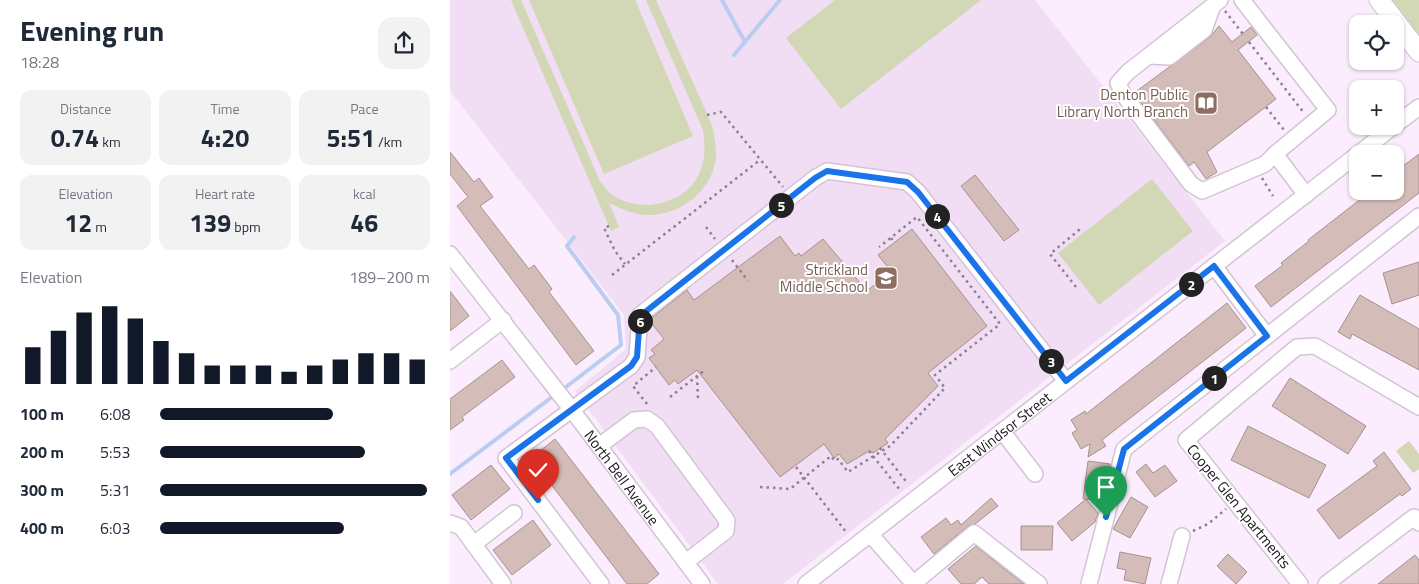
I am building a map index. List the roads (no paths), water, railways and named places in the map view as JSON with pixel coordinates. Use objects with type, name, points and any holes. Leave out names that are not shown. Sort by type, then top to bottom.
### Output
[{"type":"main road","points":[[1379,0],[1419,52]]},
{"type":"street","points":[[1219,5],[1128,72],[1118,83],[1123,94],[1191,184],[1202,191],[1265,164],[1328,110],[1242,0]]},
{"type":"street","name":"East Windsor Street","points":[[1404,118],[1419,107]]},
{"type":"street","name":"East Windsor Street","points":[[1370,145],[1382,135]]},
{"type":"street","points":[[1275,154],[1306,195]]},
{"type":"street","name":"East Windsor Street","points":[[806,584],[1349,161]]},
{"type":"street","points":[[601,584],[506,458],[631,366],[637,357],[640,316],[815,178],[827,171],[907,182],[918,192],[1066,381]]},
{"type":"street","points":[[1089,584],[1124,449],[1419,216]]},
{"type":"street","name":"North Bell Avenue","points":[[450,254],[571,409],[702,584]]},
{"type":"street","points":[[1214,266],[1267,336]]},
{"type":"street","points":[[450,361],[503,320]]},
{"type":"street","name":"Cooper Glen Apartments","points":[[1300,584],[1186,440],[1297,347],[1315,346],[1419,407]]},
{"type":"street","points":[[599,446],[634,420],[647,419],[657,426],[727,521],[726,531],[686,562]]},
{"type":"street","points":[[1002,431],[1035,474]]},
{"type":"street","points":[[474,544],[514,513]]},
{"type":"street","points":[[1326,584],[1414,517],[1419,523]]},
{"type":"street","points":[[450,523],[461,527],[503,584]]},
{"type":"street","points":[[870,534],[913,584],[974,533],[1039,584]]},
{"type":"street","points":[[1170,584],[1182,536]]},
{"type":"waterway","points":[[722,0],[745,42]]},
{"type":"waterway","points":[[734,55],[780,0]]},
{"type":"waterway","points":[[562,390],[621,345],[618,315],[567,246],[574,237]]},
{"type":"waterway","points":[[450,474],[556,394]]},
{"type":"place","name":"Denton Public Library North Branch","points":[[1206,103]]},
{"type":"place","name":"Strickland Middle School","points":[[886,278]]}]
